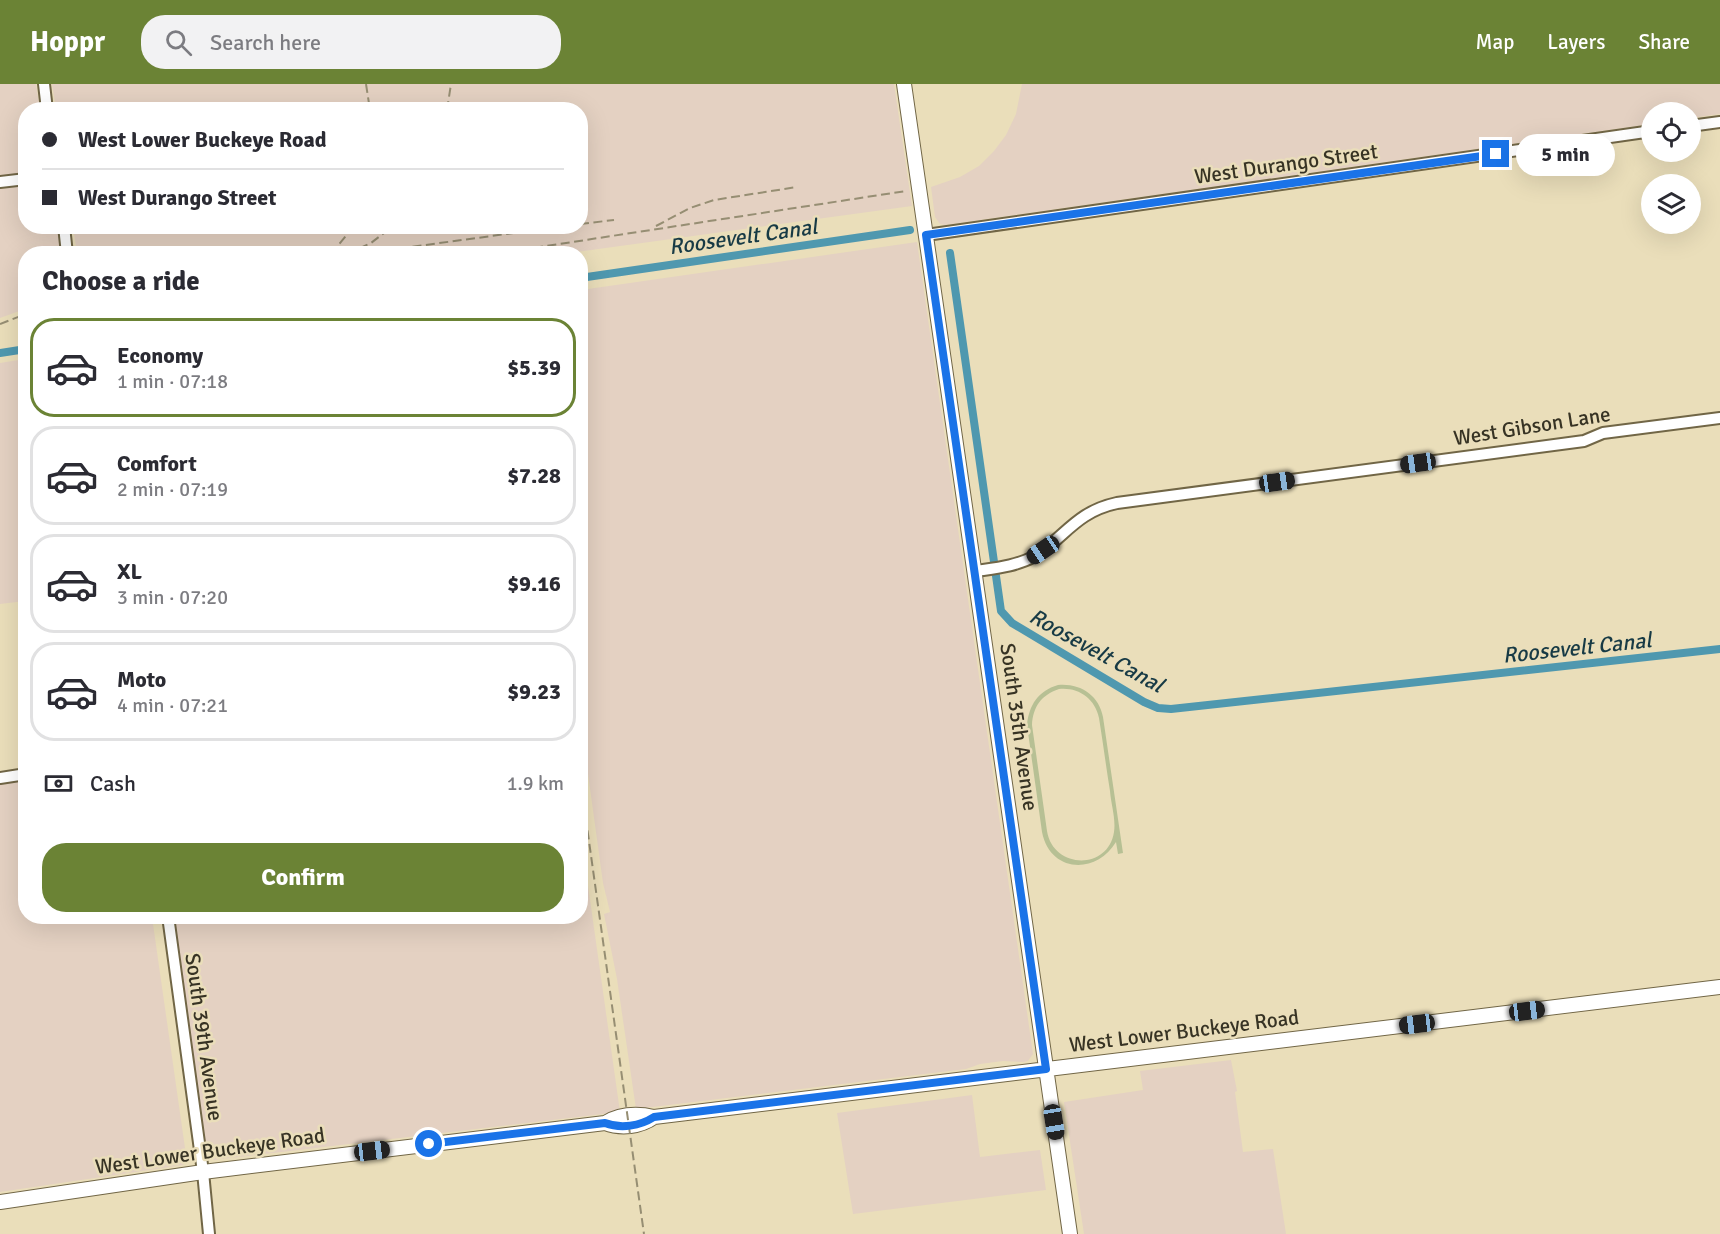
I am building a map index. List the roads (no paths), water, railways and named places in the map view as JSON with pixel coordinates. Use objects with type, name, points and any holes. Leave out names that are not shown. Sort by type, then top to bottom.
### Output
[{"type":"main road","name":"South 35th Avenue","points":[[904,84],[1070,1234]]},
{"type":"main road","name":"West Lower Buckeye Road","points":[[0,1202],[203,1172],[605,1123],[616,1117],[641,1114],[654,1117],[1720,987]]},
{"type":"street","points":[[44,84],[46,102]]},
{"type":"street","points":[[1701,125],[1720,122]]},
{"type":"street","name":"West Durango Street","points":[[926,235],[1641,133]]},
{"type":"street","points":[[0,182],[18,180]]},
{"type":"street","name":"West Gibson Lane","points":[[976,571],[1033,557],[1082,517],[1098,508],[1117,503],[1584,441],[1603,433],[1720,418]]},
{"type":"street","points":[[0,778],[18,775]]},
{"type":"street","name":"South 39th Avenue","points":[[169,924],[203,1172],[209,1234]]},
{"type":"waterway","name":"Roosevelt Canal","points":[[588,277],[910,230]]},
{"type":"waterway","name":"Roosevelt Canal","points":[[950,253],[1001,611],[1012,623],[1144,702],[1158,708],[1171,709],[1720,649]]},
{"type":"waterway","name":"Roosevelt Canal","points":[[0,353],[18,350]]},
{"type":"railway","points":[[366,84],[369,102]]},
{"type":"railway","points":[[448,102],[451,84]]},
{"type":"railway","points":[[656,226],[690,208],[714,200],[797,187]]},
{"type":"railway","points":[[546,246],[906,191]]},
{"type":"railway","points":[[588,223],[614,220]]},
{"type":"railway","points":[[338,246],[347,234]]},
{"type":"railway","points":[[364,246],[383,234]]},
{"type":"railway","points":[[418,246],[506,234]]},
{"type":"railway","points":[[0,324],[18,317]]},
{"type":"railway","points":[[588,834],[644,1234]]}]
